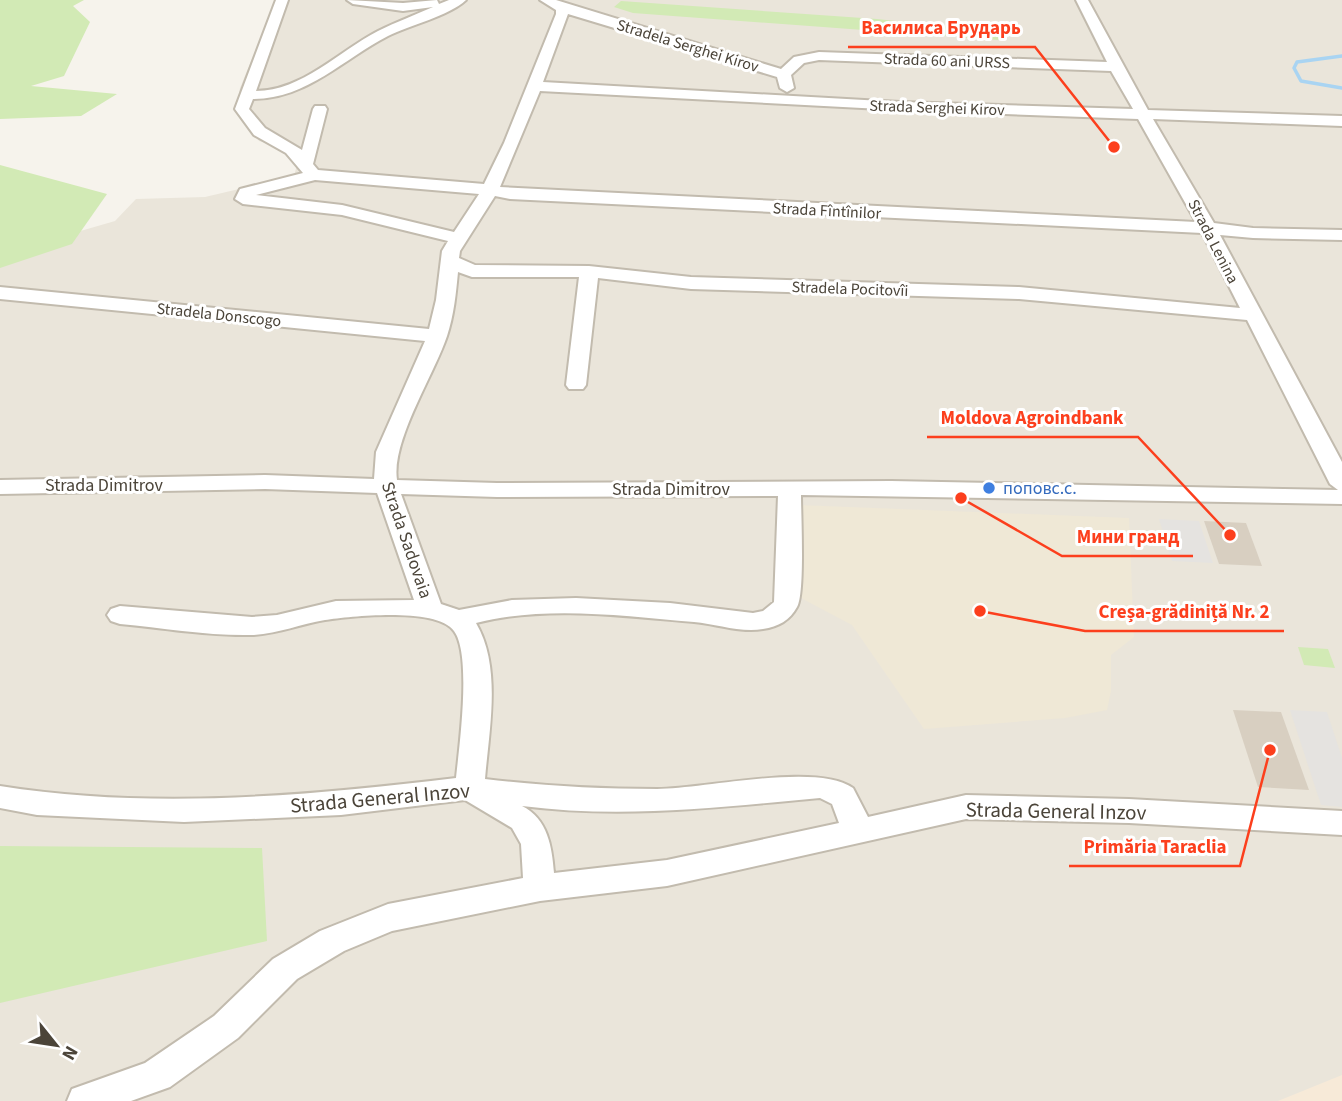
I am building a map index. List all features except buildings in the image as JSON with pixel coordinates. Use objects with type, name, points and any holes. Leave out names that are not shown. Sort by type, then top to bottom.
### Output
[{"type":"street","points":[[282,0],[242,109],[258,132],[291,149],[309,169]]},
{"type":"street","points":[[353,0],[415,7],[449,0]]},
{"type":"street","points":[[245,95],[270,95],[304,83],[382,34],[460,0]]},
{"type":"street","points":[[546,0],[563,8]]},
{"type":"street","name":"Strada Lenina","points":[[1082,0],[1116,66],[1208,228],[1342,484]]},
{"type":"street","name":"Stradela Serghei Kirov","points":[[563,8],[784,74]]},
{"type":"street","name":"Strada Sadovaia","points":[[457,619],[430,610],[386,484],[384,470],[387,452],[437,336],[446,300],[450,261],[458,238],[477,214],[512,143],[531,86],[563,8]]},
{"type":"street","name":"Strada 60 ani URSS","points":[[784,74],[799,60],[819,56],[1116,66]]},
{"type":"street","points":[[784,74],[794,101]]},
{"type":"street","name":"Strada Serghei Kirov","points":[[531,86],[794,101],[1342,121]]},
{"type":"street","points":[[320,109],[309,169],[300,182],[261,187],[246,192],[243,199],[342,210],[458,238]]},
{"type":"street","name":"Strada Fîntînilor","points":[[309,169],[510,194],[1208,228],[1253,233],[1342,235]]},
{"type":"street","name":"Stradela Pocitovîi","points":[[450,261],[472,271],[589,272],[726,285],[1019,293],[1252,315]]},
{"type":"street","points":[[576,385],[589,272]]},
{"type":"street","name":"Stradela Donscogo","points":[[0,293],[437,336]]},
{"type":"street","name":"Strada Dimitrov","points":[[0,487],[265,482],[386,484],[497,490],[790,488],[1191,492],[1342,498]]},
{"type":"street","points":[[457,619],[478,612],[511,608],[589,608],[699,614],[762,621],[777,615],[787,603],[790,488]]},
{"type":"street","points":[[120,615],[271,625],[321,612],[351,609],[386,607],[430,610]]},
{"type":"street","points":[[457,619],[466,626],[475,660],[476,710],[470,788],[497,807],[523,820],[536,844],[540,888]]},
{"type":"street","name":"Strada General Inzov","points":[[0,797],[37,803],[184,810],[341,803],[470,788],[549,798],[660,801],[820,787],[836,789],[846,797],[857,831]]},
{"type":"street","name":"Strada General Inzov","points":[[85,1101],[157,1075],[226,1027],[285,969],[332,941],[388,918],[540,888],[667,873],[941,811],[992,806],[1342,823]]},
{"type":"shaded area","points":[[276,0],[1342,0],[1342,1101],[0,1101],[0,236],[46,241],[115,221],[136,199],[205,197],[294,176],[298,161],[279,147],[259,141],[236,110],[240,88]]},
{"type":"shaded area","points":[[798,505],[1129,518],[1134,637],[1111,655],[1111,691],[1107,710],[1065,718],[924,729],[852,625],[801,598]]},
{"type":"shaded area","points":[[1159,519],[1199,521],[1213,563],[1172,561]]},
{"type":"shaded area","points":[[1290,710],[1327,712],[1342,758],[1342,807],[1321,805]]},
{"type":"shaded area","points":[[1342,1075],[1342,1101],[1278,1101]]},
{"type":"green space","points":[[0,0],[84,0],[73,6],[90,22],[64,76],[31,86],[117,94],[81,116],[0,119]]},
{"type":"green space","points":[[621,1],[877,19],[988,31],[992,23],[1004,25],[1008,32],[999,40],[633,13],[614,7]]},
{"type":"green space","points":[[0,165],[107,194],[72,244],[0,268]]},
{"type":"green space","points":[[1298,647],[1328,649],[1335,668],[1304,665]]},
{"type":"green space","points":[[0,846],[262,848],[267,941],[0,1003]]},
{"type":"waterway","points":[[1342,56],[1297,62],[1294,68],[1301,81],[1342,88]]},
{"type":"place","name":"Василиса Брударь","points":[[1114,147]]},
{"type":"place","name":"поповс.с.","points":[[989,488]]},
{"type":"place","name":"Мини гранд","points":[[961,498]]},
{"type":"place","name":"Moldova Agroindbank","points":[[1230,535]]},
{"type":"place","name":"Creșa-grădiniță Nr. 2","points":[[980,611]]},
{"type":"place","name":"Primăria Taraclia","points":[[1270,750]]}]
